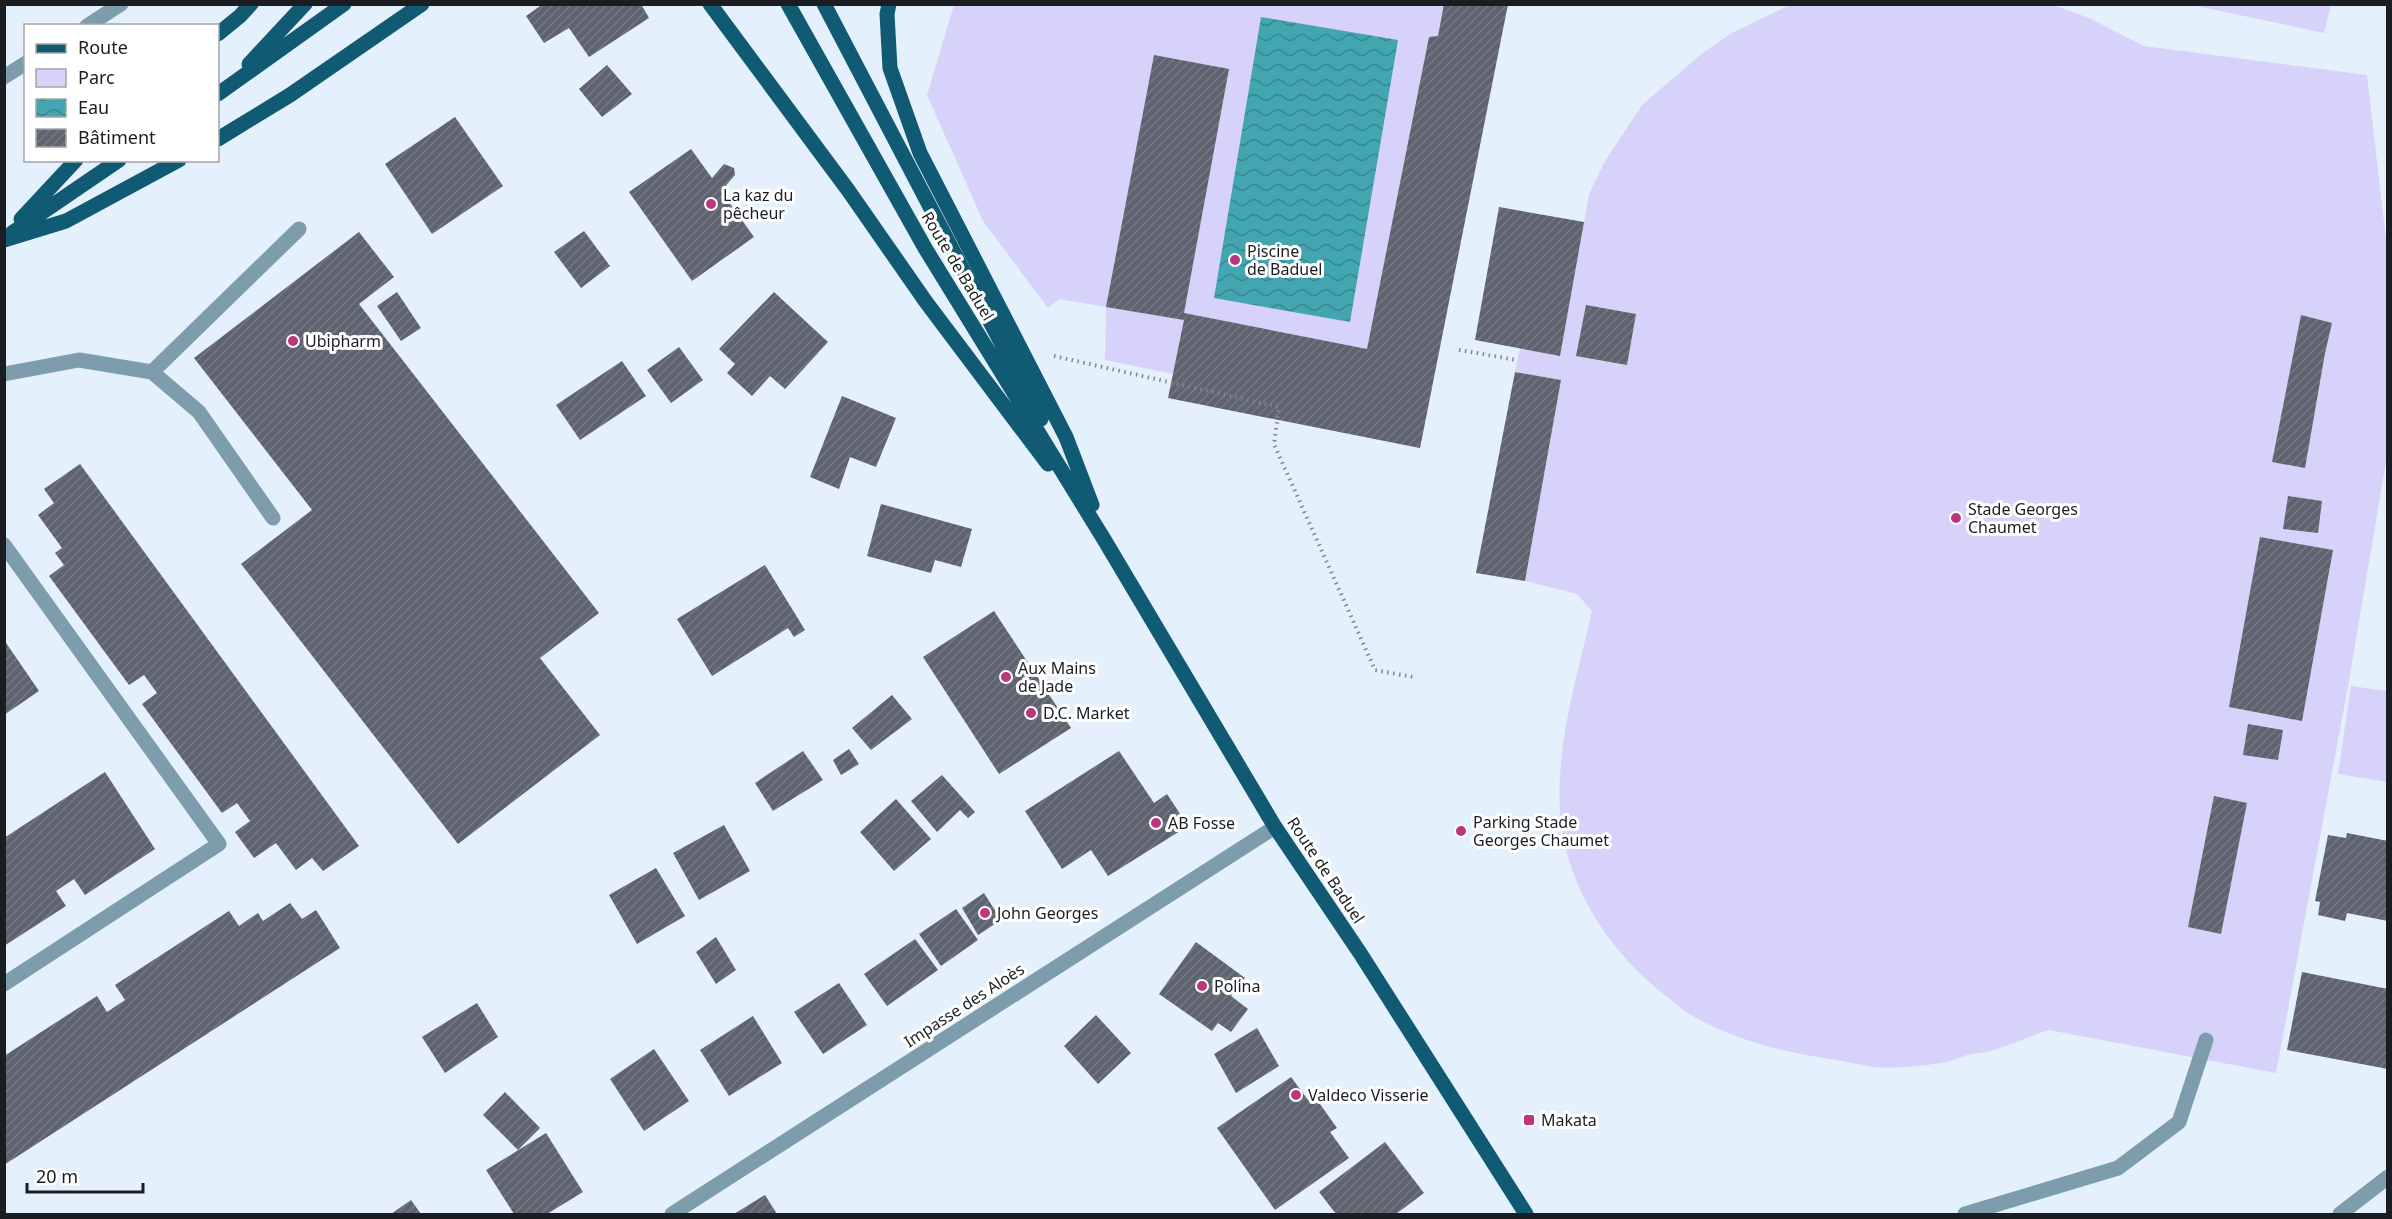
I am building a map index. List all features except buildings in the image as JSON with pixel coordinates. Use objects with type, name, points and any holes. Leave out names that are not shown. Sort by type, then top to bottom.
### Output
[{"type":"main road","points":[[219,33],[240,16],[250,4]]},
{"type":"main road","points":[[222,91],[305,4]]},
{"type":"main road","points":[[222,91],[344,4]]},
{"type":"main road","points":[[219,138],[290,95],[422,4]]},
{"type":"main road","points":[[710,4],[848,190],[926,302],[1105,541]]},
{"type":"main road","name":"Route de Baduel","points":[[788,4],[925,248],[1105,541],[1275,827],[1360,953],[1527,1215]]},
{"type":"main road","name":"Route de Baduel","points":[[824,4],[1105,541]]},
{"type":"main road","points":[[889,4],[887,14],[890,68],[920,153],[1066,437],[1105,541]]},
{"type":"main road","points":[[4,238],[74,162]]},
{"type":"main road","points":[[4,238],[116,162]]},
{"type":"main road","points":[[4,238],[66,221],[175,162]]},
{"type":"street","points":[[90,24],[121,4]]},
{"type":"street","points":[[4,77],[24,64]]},
{"type":"street","points":[[152,372],[299,230]]},
{"type":"street","points":[[4,374],[79,360],[152,372],[199,412],[273,518]]},
{"type":"street","points":[[4,545],[219,844],[4,984]]},
{"type":"street","name":"Impasse des Aloès","points":[[672,1215],[1275,827]]},
{"type":"street","points":[[1965,1215],[2118,1168],[2179,1122],[2206,1040]]},
{"type":"street","points":[[2340,1215],[2388,1177]]},
{"type":"path","points":[[1459,350],[1517,360]]},
{"type":"path","points":[[1047,354],[1279,407],[1274,444],[1375,670],[1413,677]]},
{"type":"green space","name":"Piscine de Baduel","points":[[954,5],[1508,5],[1420,448],[1168,398],[1173,374],[1105,360],[1106,307],[1059,299],[1048,308],[983,221],[927,95]]},
{"type":"green space","name":"Stade Georges Chaumet","points":[[1790,5],[2053,5],[2089,18],[2144,46],[2367,75],[2388,257],[2387,455],[2349,681],[2276,1073],[2049,1030],[1994,1050],[1967,1055],[1948,1062],[1898,1067],[1873,1067],[1762,1045],[1708,1024],[1681,1008],[1630,963],[1587,904],[1569,859],[1563,835],[1560,779],[1562,751],[1572,694],[1592,611],[1577,594],[1525,581],[1561,380],[1515,372],[1520,348],[1584,222],[1589,194],[1605,161],[1642,105],[1704,52],[1732,33]]},
{"type":"green space","points":[[2192,5],[2331,5],[2324,33]]},
{"type":"green space","points":[[2351,686],[2387,691],[2387,782],[2338,774]]},
{"type":"water","points":[[1261,17],[1398,40],[1350,322],[1214,298]]},
{"type":"place","name":"La kaz du pêcheur","points":[[711,204]]},
{"type":"place","name":"Piscine de Baduel","points":[[1235,260]]},
{"type":"place","name":"Ubipharm","points":[[293,341]]},
{"type":"place","name":"Stade Georges Chaumet","points":[[1956,518]]},
{"type":"place","name":"Aux Mains de Jade","points":[[1006,677]]},
{"type":"place","name":"D.C. Market","points":[[1031,713]]},
{"type":"place","name":"AB Fosse","points":[[1156,823]]},
{"type":"place","name":"Parking Stade Georges Chaumet","points":[[1461,831]]},
{"type":"place","name":"John Georges","points":[[985,913]]},
{"type":"place","name":"Polina","points":[[1202,986]]},
{"type":"place","name":"Valdeco Visserie","points":[[1296,1095]]},
{"type":"place","name":"Makata","points":[[1529,1120]]}]
